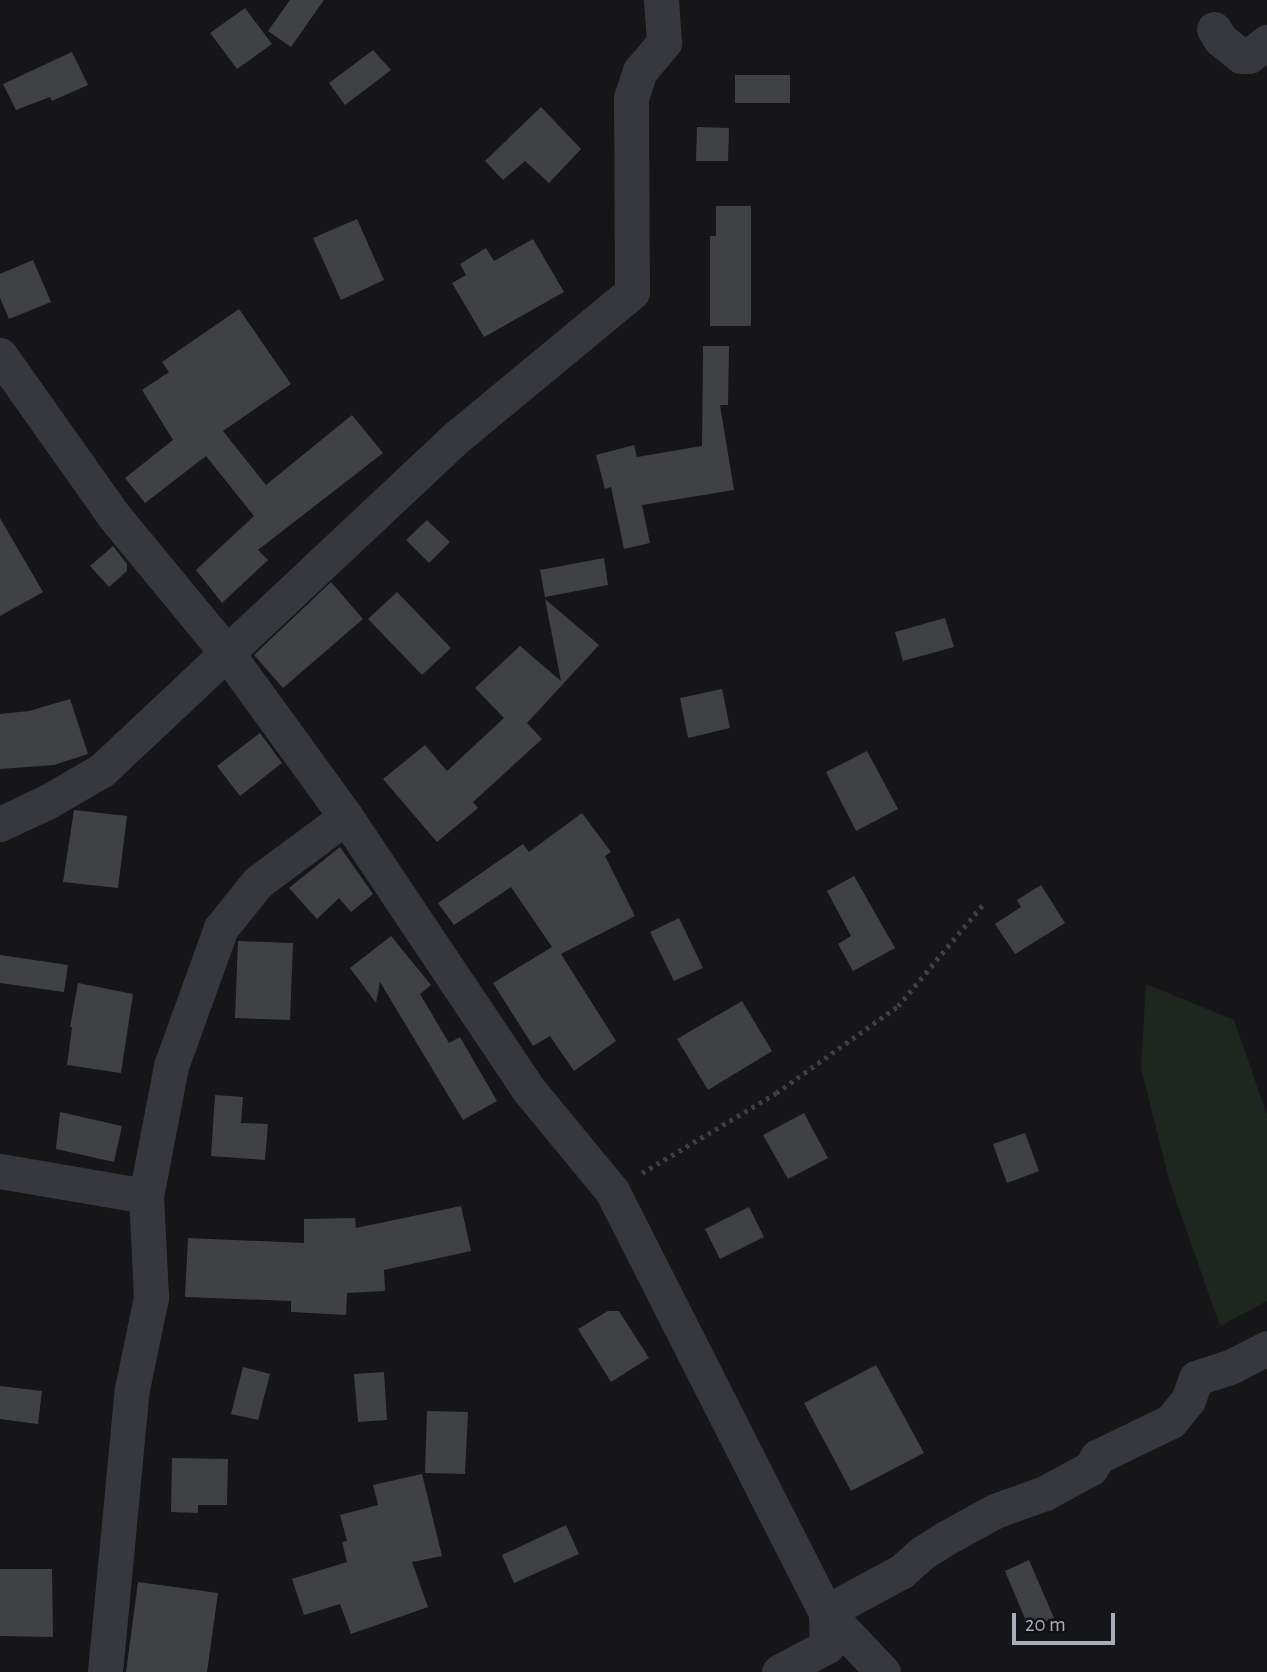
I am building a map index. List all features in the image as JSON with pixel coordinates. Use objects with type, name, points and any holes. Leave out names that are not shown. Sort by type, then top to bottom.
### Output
[{"type":"street","points":[[0,824],[47,802],[102,770],[457,436],[632,292],[631,98],[640,71],[664,41],[661,0]]},
{"type":"street","points":[[1214,29],[1220,39],[1241,56],[1249,56],[1267,43]]},
{"type":"street","points":[[0,355],[114,516],[227,653],[346,817],[528,1089],[612,1191],[826,1612],[883,1672]]},
{"type":"street","points":[[105,1672],[132,1390],[151,1297],[146,1195],[170,1066],[221,928],[258,882],[346,817]]},
{"type":"street","points":[[0,1171],[146,1195]]},
{"type":"street","points":[[826,1612],[902,1571],[922,1553],[946,1538],[995,1511],[1045,1493],[1091,1468],[1097,1457],[1171,1421],[1188,1400],[1196,1378],[1232,1366],[1267,1348]]},
{"type":"street","points":[[779,1672],[827,1646],[826,1612]]},
{"type":"path","points":[[612,1191],[776,1093],[898,1006],[985,903]]},
{"type":"shaded area","points":[[1146,984],[1234,1020],[1267,1115],[1267,1301],[1220,1326],[1170,1183],[1141,1068]]},
{"type":"building","points":[[290,0],[324,0],[291,47],[268,31]]},
{"type":"building","points":[[245,8],[272,44],[237,69],[210,33]]},
{"type":"building","points":[[373,50],[391,70],[345,105],[329,83]]},
{"type":"building","points":[[72,52],[88,85],[52,101],[50,97],[16,110],[3,84]]},
{"type":"building","points":[[735,75],[790,75],[790,103],[735,103]]},
{"type":"building","points":[[541,107],[581,149],[549,183],[525,161],[503,180],[485,161]]},
{"type":"building","points":[[697,127],[729,128],[728,161],[696,161]]},
{"type":"building","points":[[716,206],[751,206],[751,326],[710,326],[710,236],[716,236]]},
{"type":"building","points":[[357,219],[384,280],[341,300],[313,238]]},
{"type":"building","points":[[533,239],[564,292],[484,337],[452,283],[466,275],[460,264],[486,248],[494,261]]},
{"type":"building","points":[[33,260],[51,302],[9,319],[0,298],[0,274]]},
{"type":"building","points":[[239,309],[291,384],[223,431],[266,485],[352,415],[383,453],[258,550],[268,560],[222,603],[196,570],[254,516],[206,456],[145,503],[125,478],[173,440],[142,390],[169,372],[162,362]]},
{"type":"building","points":[[703,346],[729,346],[728,405],[720,405],[734,490],[642,505],[650,543],[624,549],[611,487],[605,489],[596,455],[634,445],[637,457],[702,446]]},
{"type":"building","points":[[0,518],[43,592],[0,616]]},
{"type":"building","points":[[427,520],[450,542],[429,563],[406,540]]},
{"type":"building","points":[[113,546],[127,564],[127,571],[109,587],[90,566]]},
{"type":"building","points":[[604,558],[608,585],[545,597],[540,570]]},
{"type":"building","points":[[331,582],[363,619],[283,688],[254,655]]},
{"type":"building","points":[[397,592],[451,648],[422,675],[368,619]]},
{"type":"building","points":[[545,599],[599,645],[527,723],[542,739],[473,802],[478,808],[437,842],[383,779],[425,745],[447,771],[504,718],[475,688],[520,646],[561,681]]},
{"type":"building","points":[[945,618],[954,647],[903,661],[895,632]]},
{"type":"building","points":[[722,689],[730,728],[688,738],[680,698]]},
{"type":"building","points":[[70,699],[88,754],[54,765],[0,769],[0,714],[29,711]]},
{"type":"building","points":[[260,733],[282,763],[240,796],[217,766]]},
{"type":"building","points":[[867,751],[898,809],[856,831],[826,772]]},
{"type":"building","points":[[74,810],[127,816],[118,888],[63,882]]},
{"type":"building","points":[[582,813],[611,852],[605,856],[635,916],[561,954],[616,1041],[574,1071],[550,1036],[533,1046],[493,983],[552,947],[511,887],[454,925],[438,903],[523,844],[529,852]]},
{"type":"building","points":[[340,847],[373,894],[351,912],[339,898],[317,919],[289,888]]},
{"type":"building","points":[[854,876],[895,948],[853,971],[838,944],[851,936],[827,891]]},
{"type":"building","points":[[1041,885],[1065,923],[1015,954],[995,924],[1021,907],[1017,900]]},
{"type":"building","points":[[679,918],[703,968],[674,981],[650,932]]},
{"type":"building","points":[[391,936],[431,985],[420,994],[449,1043],[460,1037],[497,1101],[463,1120],[380,982],[376,1003],[350,968]]},
{"type":"building","points":[[238,941],[293,943],[290,1020],[235,1018]]},
{"type":"building","points":[[0,955],[68,965],[64,992],[0,983]]},
{"type":"building","points":[[78,983],[133,994],[121,1073],[67,1065]]},
{"type":"building","points":[[742,1001],[772,1051],[708,1090],[677,1039]]},
{"type":"building","points":[[215,1095],[243,1097],[241,1123],[268,1124],[265,1160],[211,1156]]},
{"type":"building","points":[[60,1112],[122,1126],[114,1162],[56,1149]]},
{"type":"building","points":[[804,1113],[828,1158],[788,1179],[763,1135]]},
{"type":"building","points":[[1025,1133],[1039,1171],[1007,1183],[993,1144]]},
{"type":"building","points":[[461,1206],[471,1251],[384,1270],[385,1291],[347,1293],[346,1315],[291,1312],[291,1301],[185,1297],[188,1238],[304,1243],[304,1219],[355,1218],[356,1228]]},
{"type":"building","points":[[749,1207],[764,1237],[720,1259],[705,1229]]},
{"type":"building","points":[[608,1311],[619,1311],[649,1358],[611,1382],[578,1329]]},
{"type":"building","points":[[876,1365],[924,1453],[851,1491],[804,1403]]},
{"type":"building","points":[[243,1367],[270,1374],[258,1420],[231,1414]]},
{"type":"building","points":[[384,1372],[387,1420],[358,1422],[354,1374]]},
{"type":"building","points":[[0,1386],[42,1391],[38,1424],[0,1419]]},
{"type":"building","points":[[427,1411],[468,1412],[465,1474],[425,1473]]},
{"type":"building","points":[[172,1458],[228,1459],[227,1505],[198,1505],[198,1513],[171,1512]]},
{"type":"building","points":[[422,1474],[442,1556],[412,1562],[428,1607],[351,1634],[340,1604],[304,1615],[292,1579],[347,1562],[342,1542],[347,1541],[340,1515],[378,1505],[373,1485]]},
{"type":"building","points":[[566,1525],[579,1554],[514,1583],[502,1555]]},
{"type":"building","points":[[1029,1560],[1054,1618],[1029,1628],[1005,1571]]},
{"type":"building","points":[[0,1569],[52,1569],[53,1637],[0,1636]]},
{"type":"building","points":[[138,1582],[218,1593],[207,1672],[126,1672]]}]
